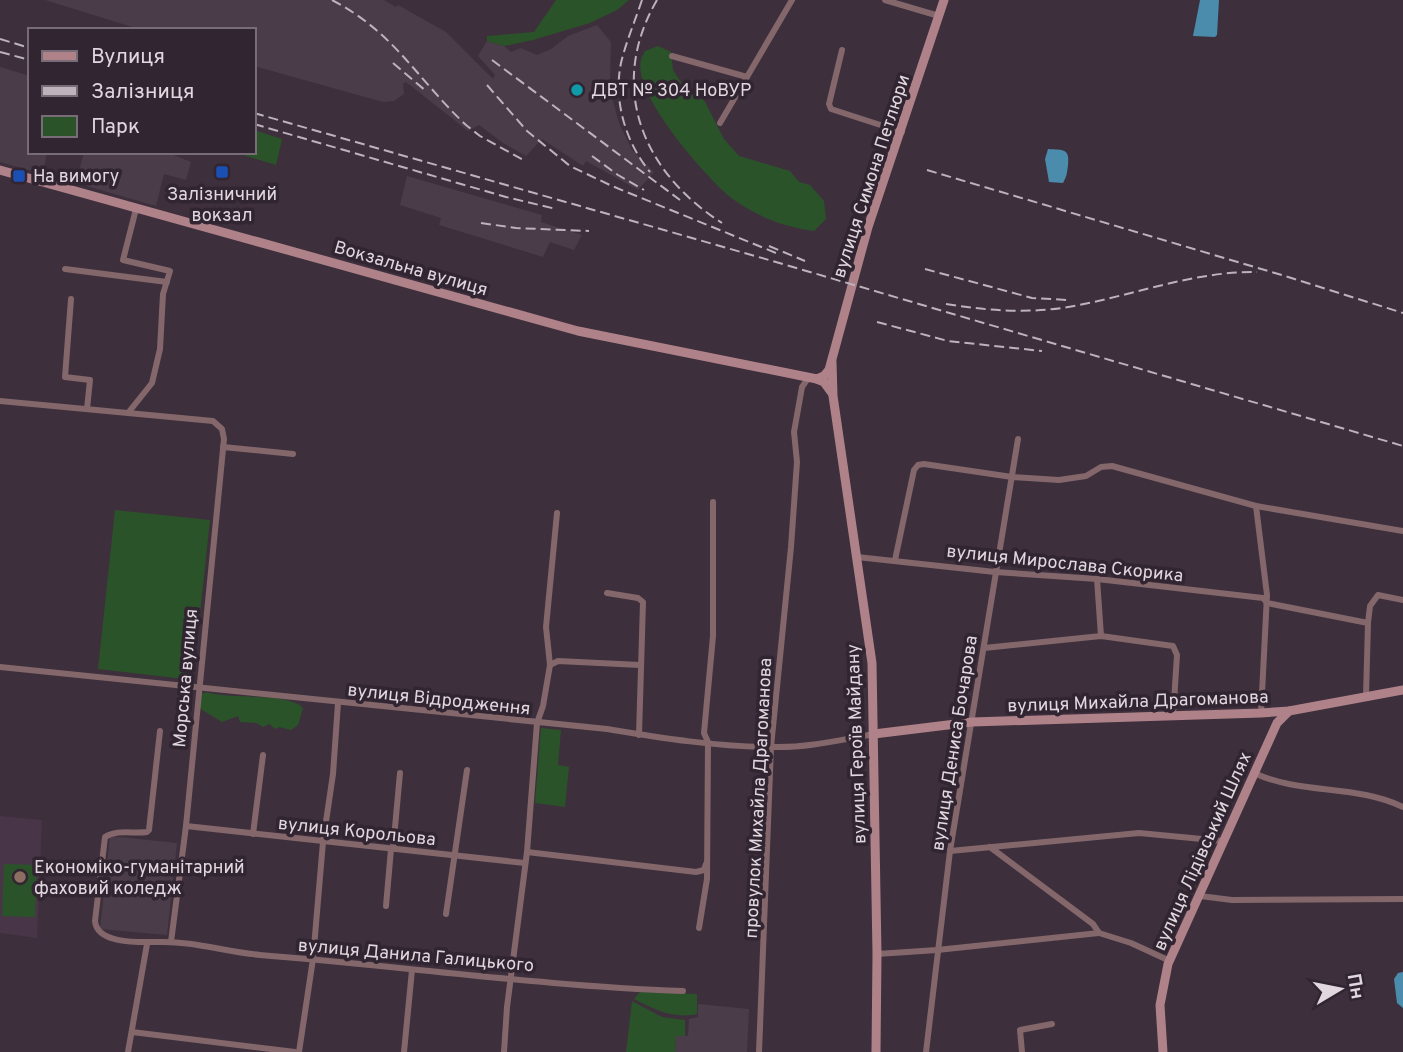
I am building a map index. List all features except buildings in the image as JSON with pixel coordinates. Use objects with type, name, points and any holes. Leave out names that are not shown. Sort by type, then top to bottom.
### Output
[{"type":"street","points":[[720,123],[792,0]]},
{"type":"street","points":[[885,0],[939,16]]},
{"type":"street","name":"вулиця Симона Петлюри","points":[[832,362],[869,227],[944,0]]},
{"type":"street","points":[[842,50],[829,104],[831,109],[902,132]]},
{"type":"street","points":[[672,56],[747,76]]},
{"type":"street","name":"Вокзальна вулиця","points":[[0,170],[578,331],[813,378]]},
{"type":"street","points":[[117,276],[136,209]]},
{"type":"street","points":[[0,401],[128,413],[152,383],[160,349],[163,294],[170,271],[123,260]]},
{"type":"street","points":[[65,269],[167,282]]},
{"type":"street","points":[[71,299],[65,377],[90,380],[88,409]]},
{"type":"street","points":[[813,378],[824,376],[832,362]]},
{"type":"street","name":"вулиця Героїв Майдану","points":[[832,362],[833,396],[872,663],[876,1052]]},
{"type":"street","points":[[813,378],[824,382],[833,396]]},
{"type":"street","name":"провулок Михайла Драгоманова","points":[[759,1052],[771,747],[797,462],[795,421],[802,387],[813,378]]},
{"type":"street","name":"Морська вулиця","points":[[128,413],[213,421],[222,429],[223,447],[186,827],[171,942]]},
{"type":"street","name":"вулиця Дениса Бочарова","points":[[926,1052],[950,851],[1018,439]]},
{"type":"street","points":[[223,447],[293,454]]},
{"type":"street","points":[[895,560],[914,470],[918,465],[1059,480],[1086,476],[1108,466],[1256,506],[1403,531]]},
{"type":"street","points":[[699,928],[707,879],[708,742],[704,733],[712,636],[713,502]]},
{"type":"street","points":[[1256,506],[1267,603],[1261,713]]},
{"type":"street","points":[[504,1052],[510,978],[527,852],[537,723],[543,706],[550,665],[546,627],[557,513]]},
{"type":"street","name":"вулиця Мирослава Скорика","points":[[857,557],[995,572],[1097,579],[1263,598],[1267,603],[1368,623]]},
{"type":"street","points":[[1097,579],[1101,636]]},
{"type":"street","points":[[607,593],[638,598],[643,602],[639,735]]},
{"type":"street","points":[[1366,696],[1370,606],[1378,595],[1403,600]]},
{"type":"street","points":[[984,648],[1101,636],[1173,646],[1176,649],[1173,716]]},
{"type":"street","points":[[550,665],[558,661],[640,665]]},
{"type":"street","name":"вулиця Відродження","points":[[0,667],[771,747],[816,744],[874,734]]},
{"type":"street","name":"вулиця Михайла Драгоманова","points":[[874,734],[972,722],[1289,711],[1403,690]]},
{"type":"street","points":[[132,1032],[297,1052],[313,959],[338,703]]},
{"type":"street","name":"вулиця Лідівський Шлях","points":[[1163,1052],[1160,1005],[1170,961],[1254,773],[1278,723],[1289,711]]},
{"type":"street","name":"вулиця Данила Галицького","points":[[160,731],[149,830],[138,834],[115,832],[105,837],[95,921],[96,928],[101,933],[128,942],[147,944],[171,942],[249,954],[412,970],[683,991]]},
{"type":"street","points":[[253,834],[263,755]]},
{"type":"street","points":[[446,914],[467,770]]},
{"type":"street","points":[[386,906],[400,773]]},
{"type":"street","points":[[1254,773],[1272,781],[1384,798],[1403,807]]},
{"type":"street","name":"вулиця Корольова","points":[[186,827],[525,863]]},
{"type":"street","points":[[950,851],[1139,833],[1223,841]]},
{"type":"street","points":[[990,847],[1093,925],[1099,933]]},
{"type":"street","points":[[527,852],[696,872],[704,870],[706,862]]},
{"type":"street","points":[[1200,897],[1232,900],[1403,900]]},
{"type":"street","points":[[877,954],[1099,933],[1131,943],[1170,961]]},
{"type":"street","points":[[128,1052],[147,944]]},
{"type":"street","points":[[404,1052],[412,970]]},
{"type":"street","points":[[1022,1052],[1020,1030],[1052,1024]]},
{"type":"shaded area","points":[[45,0],[384,0],[446,32],[493,79],[495,75],[478,56],[487,41],[504,46],[511,52],[521,48],[537,55],[551,49],[568,36],[597,25],[611,42],[610,82],[619,123],[632,150],[654,172],[638,190],[586,161],[583,166],[542,139],[526,156],[479,125],[468,131],[406,82],[403,84],[404,94],[394,101],[383,102],[256,67],[256,28],[136,28]]},
{"type":"shaded area","points":[[0,67],[28,75],[28,154],[47,154],[43,174],[0,162]]},
{"type":"shaded area","points":[[83,154],[171,154],[191,162],[186,180],[164,174],[156,206],[76,183]]},
{"type":"shaded area","points":[[407,176],[542,215],[541,222],[582,235],[574,250],[550,242],[543,257],[439,225],[441,218],[400,205]]},
{"type":"shaded area","name":"Економіко-гуманітарний фаховий коледж","points":[[0,816],[42,820],[37,938],[0,933]]},
{"type":"shaded area","points":[[110,836],[177,843],[167,935],[100,929]]},
{"type":"shaded area","points":[[698,1004],[749,1009],[747,1052],[675,1052],[676,1036],[688,1036],[689,1019],[698,1017]]},
{"type":"green space","points":[[556,0],[629,0],[617,10],[590,23],[533,40],[504,46],[487,41],[487,36],[534,32]]},
{"type":"green space","points":[[658,46],[671,52],[673,70],[680,81],[687,90],[704,100],[724,139],[739,156],[790,171],[799,182],[810,185],[824,201],[826,219],[814,231],[770,220],[749,210],[730,197],[704,172],[659,113],[641,75],[641,59],[645,51]]},
{"type":"green space","points":[[256,131],[282,139],[276,165],[240,154],[256,154]]},
{"type":"green space","points":[[115,510],[210,520],[193,680],[98,669]]},
{"type":"green space","points":[[206,692],[285,700],[303,708],[298,725],[291,730],[279,727],[275,729],[269,724],[263,727],[256,723],[240,722],[238,716],[222,722],[199,708],[202,694]]},
{"type":"green space","points":[[541,728],[561,730],[558,765],[569,767],[565,807],[535,803]]},
{"type":"green space","points":[[4,864],[37,865],[35,917],[2,916]]},
{"type":"green space","points":[[640,992],[697,994],[697,1014],[680,1015],[657,1010],[634,999]]},
{"type":"green space","points":[[632,1001],[662,1017],[685,1020],[685,1036],[676,1036],[675,1052],[626,1052]]},
{"type":"water","points":[[1200,0],[1219,0],[1215,37],[1193,36]]},
{"type":"water","points":[[1048,149],[1061,150],[1068,155],[1063,183],[1049,182],[1045,159]]},
{"type":"water","points":[[1403,972],[1403,1008],[1397,1003],[1394,979],[1398,973]]},
{"type":"railway","points":[[332,0],[373,27],[466,125],[525,161]]},
{"type":"railway","points":[[642,0],[621,63],[619,92],[628,135],[650,172]]},
{"type":"railway","points":[[657,0],[642,32],[635,64],[634,95],[641,125],[653,153],[671,179],[694,202],[722,223]]},
{"type":"railway","points":[[0,39],[28,47]]},
{"type":"railway","points":[[0,52],[28,59]]},
{"type":"railway","points":[[492,60],[680,200]]},
{"type":"railway","points":[[393,63],[426,91]]},
{"type":"railway","points":[[487,85],[527,131],[570,166],[776,253]]},
{"type":"railway","points":[[256,114],[769,260],[1403,446]]},
{"type":"railway","points":[[256,125],[556,209]]},
{"type":"railway","points":[[592,156],[644,190]]},
{"type":"railway","points":[[927,170],[1403,313]]},
{"type":"railway","points":[[481,223],[516,228],[589,231]]},
{"type":"railway","points":[[769,246],[805,261]]},
{"type":"railway","points":[[925,269],[1032,298],[1068,300]]},
{"type":"railway","points":[[946,304],[1010,311],[1042,310],[1097,301],[1188,279],[1257,272]]},
{"type":"railway","points":[[877,322],[948,341],[1042,351]]},
{"type":"place","name":"ДВТ № 304 НоВУР","points":[[577,90]]},
{"type":"place","name":"Залізничний вокзал","points":[[222,172]]},
{"type":"place","name":"На вимогу","points":[[19,176]]},
{"type":"place","name":"Економіко-гуманітарний фаховий коледж","points":[[20,877]]}]
